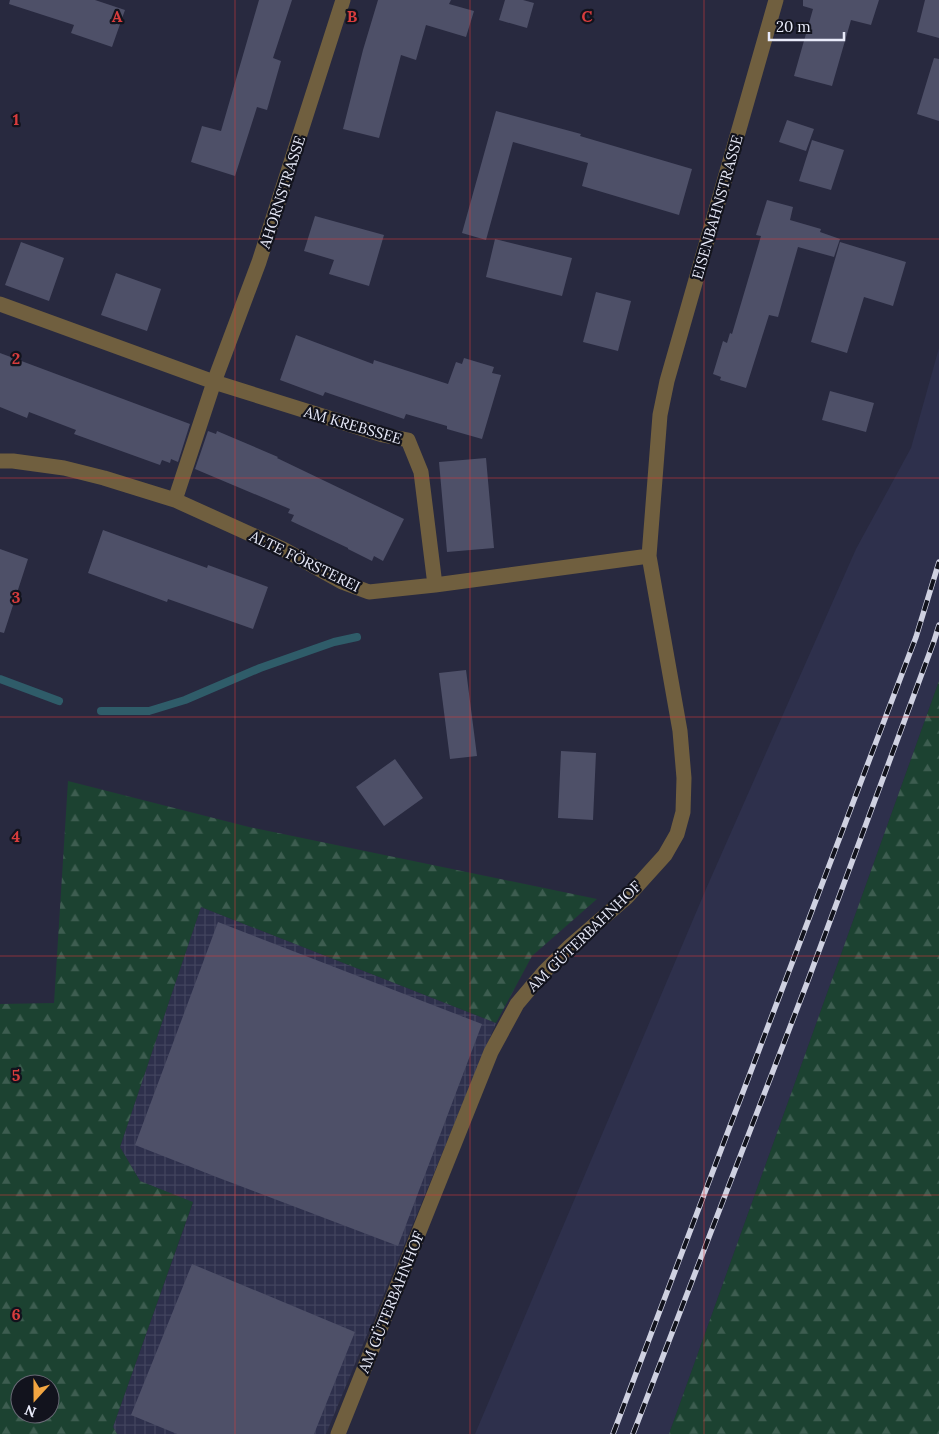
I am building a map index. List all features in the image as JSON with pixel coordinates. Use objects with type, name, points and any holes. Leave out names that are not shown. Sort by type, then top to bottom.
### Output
[{"type":"street","name":"AHORNSTRASSE","points":[[214,382],[259,262],[344,0]]},
{"type":"street","name":"EISENBAHNSTRASSE","points":[[660,415],[667,381],[776,0]]},
{"type":"street","name":"AM KREBSSEE","points":[[0,304],[214,382],[382,435],[408,440],[421,472],[435,585]]},
{"type":"street","points":[[175,500],[214,382]]},
{"type":"street","name":"AM GÜTERBAHNHOF","points":[[338,1434],[491,1052],[517,1004],[544,972],[569,947],[627,897],[665,854],[677,834],[683,812],[684,778],[680,731],[649,556],[660,415]]},
{"type":"street","name":"ALTE FÖRSTEREI","points":[[0,461],[64,468],[175,500],[283,549],[342,582],[369,592],[649,556]]},
{"type":"shaded area","points":[[939,348],[939,681],[669,1434],[475,1434],[706,889],[856,549],[911,448]]},
{"type":"shaded area","points":[[201,907],[496,1023],[326,1434],[117,1434],[113,1427],[193,1203],[140,1181],[120,1147]]},
{"type":"green space","points":[[939,681],[939,1434],[669,1434]]},
{"type":"green space","points":[[68,781],[249,827],[597,899],[532,956],[496,1023],[201,907],[120,1147],[140,1181],[193,1202],[113,1427],[117,1434],[0,1434],[0,1004],[54,1003]]},
{"type":"building","points":[[10,0],[95,0],[125,10],[112,47],[71,33],[74,25],[9,4]]},
{"type":"building","points":[[259,0],[292,0],[273,58],[281,61],[267,110],[257,107],[235,176],[191,162],[202,126],[221,131]]},
{"type":"building","points":[[378,0],[451,0],[449,4],[474,11],[466,37],[426,25],[416,60],[401,55],[379,138],[343,129]]},
{"type":"building","points":[[505,0],[523,0],[534,3],[527,28],[499,20]]},
{"type":"building","points":[[803,0],[879,0],[871,25],[851,20],[832,86],[794,76],[813,9],[803,6]]},
{"type":"building","points":[[925,0],[939,0],[939,38],[917,32]]},
{"type":"building","points":[[934,58],[939,59],[939,121],[917,114]]},
{"type":"building","points":[[496,111],[581,134],[580,136],[692,169],[679,215],[582,186],[588,163],[513,142],[486,240],[462,233]]},
{"type":"building","points":[[787,120],[814,129],[806,151],[779,142]]},
{"type":"building","points":[[812,140],[844,150],[831,190],[799,181]]},
{"type":"building","points":[[767,200],[793,207],[790,220],[821,229],[820,232],[840,239],[834,257],[798,247],[778,317],[769,315],[746,388],[720,380],[721,377],[713,374],[723,341],[727,343],[730,333],[732,334],[761,236],[756,235]]},
{"type":"building","points":[[315,216],[384,235],[369,286],[329,274],[334,260],[304,251]]},
{"type":"building","points":[[495,239],[572,258],[562,296],[486,277]]},
{"type":"building","points":[[21,242],[64,258],[49,301],[5,285]]},
{"type":"building","points":[[840,242],[906,262],[893,306],[864,297],[847,353],[811,342]]},
{"type":"building","points":[[116,273],[161,289],[147,331],[101,315]]},
{"type":"building","points":[[596,292],[631,301],[618,351],[583,342]]},
{"type":"building","points":[[296,335],[373,364],[374,360],[448,384],[456,362],[462,364],[464,358],[494,367],[492,373],[501,375],[482,439],[406,414],[404,419],[325,392],[323,396],[280,380]]},
{"type":"building","points":[[0,353],[190,424],[178,462],[171,459],[170,463],[162,460],[160,465],[74,434],[76,430],[29,412],[27,418],[0,407]]},
{"type":"building","points":[[830,391],[874,403],[866,432],[822,420]]},
{"type":"building","points":[[208,431],[216,434],[217,431],[278,457],[404,519],[383,561],[374,556],[372,561],[291,521],[294,515],[288,513],[290,509],[195,469]]},
{"type":"building","points":[[486,458],[494,548],[447,552],[439,462]]},
{"type":"building","points":[[103,530],[207,568],[208,565],[268,587],[253,629],[168,599],[167,602],[88,573]]},
{"type":"building","points":[[0,549],[28,559],[4,633],[0,632]]},
{"type":"building","points":[[466,670],[477,756],[450,759],[439,673]]},
{"type":"building","points":[[561,751],[596,753],[593,820],[558,818]]},
{"type":"building","points":[[395,759],[423,798],[384,826],[356,787]]},
{"type":"building","points":[[218,922],[482,1024],[398,1246],[135,1145]]},
{"type":"building","points":[[192,1264],[355,1332],[314,1434],[177,1434],[131,1415]]},
{"type":"waterway","points":[[101,711],[149,711],[185,700],[260,668],[334,642],[357,637]]},
{"type":"waterway","points":[[0,679],[59,701]]},
{"type":"railway","points":[[613,1434],[916,637],[939,562]]},
{"type":"railway","points":[[633,1434],[807,983],[939,625]]}]
